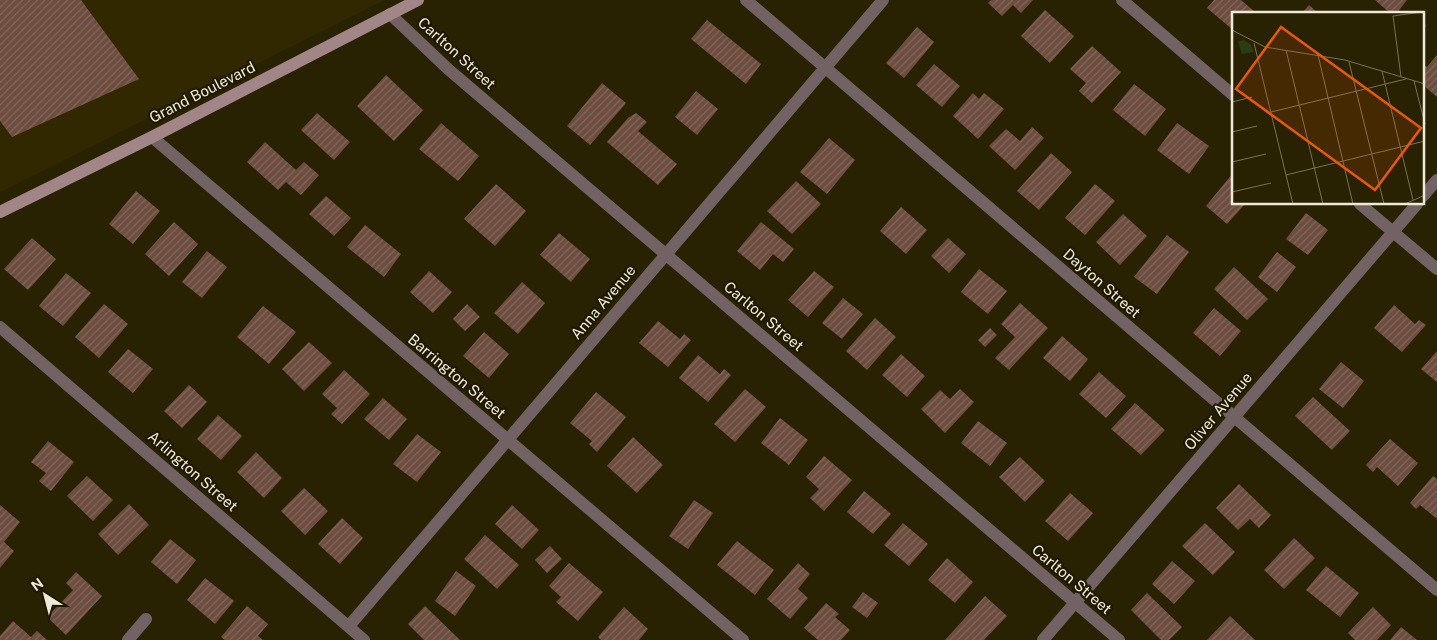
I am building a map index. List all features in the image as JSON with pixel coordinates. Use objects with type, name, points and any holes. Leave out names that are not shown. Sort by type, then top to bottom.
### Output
[{"type":"street","name":"Grand Boulevard","points":[[0,212],[418,0]]},
{"type":"street","name":"Dayton Street","points":[[746,0],[1437,590]]},
{"type":"street","name":"Anna Avenue","points":[[349,626],[883,0]]},
{"type":"street","points":[[1122,0],[1232,94]]},
{"type":"street","name":"Carlton Street","points":[[390,14],[448,69],[1119,640]]},
{"type":"street","name":"Barrington Street","points":[[152,136],[743,640]]},
{"type":"street","points":[[1424,195],[1437,180]]},
{"type":"street","points":[[1361,205],[1437,269]]},
{"type":"street","name":"Oliver Avenue","points":[[1044,640],[1416,205]]},
{"type":"street","name":"Arlington Street","points":[[0,328],[364,640]]},
{"type":"street","points":[[128,640],[146,618]]},
{"type":"shaded area","points":[[0,0],[384,0],[0,192]]},
{"type":"building","points":[[0,0],[81,0],[139,79],[12,137],[0,121]]},
{"type":"building","points":[[991,0],[1033,0],[1021,13],[1013,5],[1002,16],[988,3]]},
{"type":"building","points":[[1214,0],[1241,0],[1254,11],[1232,12],[1232,29],[1207,8]]},
{"type":"building","points":[[1375,0],[1407,0],[1398,12],[1389,12]]},
{"type":"building","points":[[1309,5],[1317,12],[1303,12]]},
{"type":"building","points":[[1045,10],[1074,36],[1050,63],[1021,36]]},
{"type":"building","points":[[707,20],[761,64],[746,84],[691,39]]},
{"type":"building","points":[[917,27],[934,42],[904,78],[886,63]]},
{"type":"building","points":[[1092,46],[1121,72],[1092,103],[1079,91],[1086,83],[1070,69]]},
{"type":"building","points":[[1437,55],[1437,97],[1424,86],[1424,66],[1427,67]]},
{"type":"building","points":[[934,64],[960,86],[942,107],[916,85]]},
{"type":"building","points":[[386,75],[423,110],[394,141],[357,106]]},
{"type":"building","points":[[602,83],[626,103],[590,145],[567,126]]},
{"type":"building","points":[[1134,84],[1166,109],[1145,136],[1113,110]]},
{"type":"building","points":[[696,91],[718,109],[697,135],[675,117]]},
{"type":"building","points":[[973,93],[979,99],[984,93],[1004,109],[978,139],[953,116]]},
{"type":"building","points":[[317,113],[350,142],[334,160],[301,130]]},
{"type":"building","points":[[636,113],[647,122],[638,131],[677,164],[658,185],[607,142],[628,118]]},
{"type":"building","points":[[441,123],[479,156],[458,181],[419,149]]},
{"type":"building","points":[[1177,123],[1209,146],[1189,174],[1157,150]]},
{"type":"building","points":[[1032,127],[1044,138],[1015,170],[989,146],[1006,129],[1020,141]]},
{"type":"building","points":[[829,138],[855,160],[827,194],[800,172]]},
{"type":"building","points":[[265,142],[296,170],[304,162],[319,175],[301,195],[286,182],[278,190],[247,162]]},
{"type":"building","points":[[1051,153],[1072,172],[1039,210],[1017,191]]},
{"type":"building","points":[[1232,174],[1232,205],[1244,205],[1227,224],[1206,206]]},
{"type":"building","points":[[796,181],[821,204],[792,234],[767,211]]},
{"type":"building","points":[[496,184],[526,211],[495,246],[464,219]]},
{"type":"building","points":[[1095,184],[1115,201],[1085,235],[1065,218]]},
{"type":"building","points":[[136,191],[160,211],[133,244],[109,224]]},
{"type":"building","points":[[326,196],[351,218],[334,236],[309,214]]},
{"type":"building","points":[[901,207],[927,230],[906,254],[880,231]]},
{"type":"building","points":[[1306,213],[1328,230],[1308,255],[1286,239]]},
{"type":"building","points":[[1123,214],[1147,236],[1120,265],[1096,242]]},
{"type":"building","points":[[174,222],[198,244],[169,276],[145,254]]},
{"type":"building","points":[[761,222],[794,249],[783,262],[773,254],[760,270],[737,251]]},
{"type":"building","points":[[365,225],[401,254],[384,277],[347,247]]},
{"type":"building","points":[[559,233],[590,259],[571,282],[540,255]]},
{"type":"building","points":[[1167,235],[1189,252],[1157,294],[1134,277]]},
{"type":"building","points":[[32,238],[56,259],[28,290],[4,269]]},
{"type":"building","points":[[948,238],[966,254],[949,273],[931,256]]},
{"type":"building","points":[[207,251],[227,267],[202,298],[182,282]]},
{"type":"building","points":[[1277,252],[1296,267],[1277,292],[1258,277]]},
{"type":"building","points":[[1234,267],[1268,299],[1247,320],[1214,289]]},
{"type":"building","points":[[979,269],[1007,291],[988,314],[961,292]]},
{"type":"building","points":[[429,271],[452,292],[433,313],[410,292]]},
{"type":"building","points":[[814,271],[834,287],[808,317],[788,300]]},
{"type":"building","points":[[66,273],[91,293],[63,326],[39,306]]},
{"type":"building","points":[[522,282],[545,303],[518,334],[494,313]]},
{"type":"building","points":[[843,298],[863,314],[842,339],[822,323]]},
{"type":"building","points":[[1020,303],[1048,328],[1009,370],[995,358],[1015,337],[1001,324]]},
{"type":"building","points":[[104,304],[128,324],[99,358],[75,337]]},
{"type":"building","points":[[467,304],[480,317],[465,331],[453,319]]},
{"type":"building","points":[[1394,305],[1415,324],[1419,320],[1426,325],[1402,352],[1374,328]]},
{"type":"building","points":[[263,306],[296,332],[269,364],[237,337]]},
{"type":"building","points":[[1214,308],[1241,331],[1220,356],[1193,333]]},
{"type":"building","points":[[875,318],[896,337],[867,370],[846,351]]},
{"type":"building","points":[[658,321],[680,339],[684,334],[691,340],[668,367],[639,343]]},
{"type":"building","points":[[990,328],[997,335],[985,347],[978,340]]},
{"type":"building","points":[[484,332],[509,354],[489,378],[463,356]]},
{"type":"building","points":[[1062,336],[1088,359],[1070,381],[1043,358]]},
{"type":"building","points":[[309,342],[332,363],[304,391],[282,369]]},
{"type":"building","points":[[128,349],[153,369],[133,393],[108,372]]},
{"type":"building","points":[[1437,351],[1437,382],[1421,369]]},
{"type":"building","points":[[901,354],[925,376],[907,397],[882,375]]},
{"type":"building","points":[[698,355],[720,374],[724,369],[731,375],[708,402],[679,378]]},
{"type":"building","points":[[1341,362],[1364,381],[1343,408],[1319,389]]},
{"type":"building","points":[[344,370],[370,394],[342,424],[331,414],[337,408],[322,394]]},
{"type":"building","points":[[1099,372],[1126,396],[1106,418],[1079,394]]},
{"type":"building","points":[[189,385],[207,402],[182,428],[164,411]]},
{"type":"building","points":[[745,389],[766,407],[735,442],[714,424]]},
{"type":"building","points":[[960,389],[974,402],[945,433],[921,409],[940,390],[950,399]]},
{"type":"building","points":[[596,392],[626,417],[597,452],[589,444],[592,441],[570,423]]},
{"type":"building","points":[[1313,397],[1350,431],[1332,450],[1295,416]]},
{"type":"building","points":[[383,398],[407,419],[389,440],[364,419]]},
{"type":"building","points":[[1135,403],[1165,430],[1141,455],[1111,429]]},
{"type":"building","points":[[218,415],[242,436],[221,460],[197,439]]},
{"type":"building","points":[[780,418],[808,440],[789,465],[761,443]]},
{"type":"building","points":[[978,421],[1007,443],[990,466],[961,443]]},
{"type":"building","points":[[417,434],[441,452],[417,482],[393,464]]},
{"type":"building","points":[[633,437],[663,465],[637,493],[607,466]]},
{"type":"building","points":[[1390,439],[1418,463],[1398,486],[1377,467],[1373,472],[1366,465]]},
{"type":"building","points":[[48,441],[74,462],[51,491],[39,481],[46,473],[31,462]]},
{"type":"building","points":[[256,452],[282,478],[264,498],[237,472]]},
{"type":"building","points":[[824,456],[852,480],[824,511],[810,498],[819,489],[806,477]]},
{"type":"building","points":[[1020,457],[1045,481],[1025,502],[999,477]]},
{"type":"building","points":[[87,476],[113,500],[93,521],[67,496]]},
{"type":"building","points":[[1433,476],[1437,479],[1437,519],[1420,505],[1416,509],[1410,503]]},
{"type":"building","points":[[1239,484],[1271,515],[1259,528],[1250,519],[1238,530],[1216,508]]},
{"type":"building","points":[[304,488],[328,511],[305,535],[281,511]]},
{"type":"building","points":[[864,491],[891,514],[873,534],[847,512]]},
{"type":"building","points":[[1070,493],[1093,513],[1068,541],[1045,521]]},
{"type":"building","points":[[694,500],[713,513],[688,549],[669,536]]},
{"type":"building","points":[[129,504],[149,525],[118,555],[98,534]]},
{"type":"building","points":[[0,505],[20,522],[4,542],[14,551],[0,568]]},
{"type":"building","points":[[512,505],[539,530],[522,549],[495,524]]},
{"type":"building","points":[[342,518],[363,538],[340,564],[318,544]]},
{"type":"building","points":[[903,523],[928,544],[909,566],[884,545]]},
{"type":"building","points":[[1205,523],[1235,552],[1213,575],[1182,546]]},
{"type":"building","points":[[485,535],[519,565],[497,589],[464,559]]},
{"type":"building","points":[[1294,538],[1315,558],[1284,589],[1264,570]]},
{"type":"building","points":[[170,539],[196,560],[177,584],[151,562]]},
{"type":"building","points":[[737,541],[774,570],[755,595],[717,565]]},
{"type":"building","points":[[550,546],[562,559],[547,573],[535,560]]},
{"type":"building","points":[[947,558],[973,582],[955,603],[928,580]]},
{"type":"building","points":[[1172,561],[1195,581],[1174,604],[1152,584]]},
{"type":"building","points":[[569,563],[603,592],[578,621],[556,602],[561,597],[549,586]]},
{"type":"building","points":[[798,563],[810,574],[798,589],[808,598],[790,619],[767,599]]},
{"type":"building","points":[[1326,566],[1359,593],[1340,617],[1306,590]]},
{"type":"building","points":[[456,571],[476,586],[455,616],[435,601]]},
{"type":"building","points":[[76,572],[102,596],[66,635],[47,617],[73,590],[66,583]]},
{"type":"building","points":[[205,578],[234,601],[215,624],[187,600]]},
{"type":"building","points":[[863,592],[878,603],[867,618],[852,607]]},
{"type":"building","points":[[1147,593],[1182,627],[1169,640],[1161,640],[1131,610]]},
{"type":"building","points":[[985,596],[1007,616],[984,640],[945,640]]},
{"type":"building","points":[[826,603],[839,614],[835,617],[850,630],[841,640],[818,640],[804,628]]},
{"type":"building","points":[[247,606],[268,624],[258,636],[263,640],[225,640],[221,637]]},
{"type":"building","points":[[425,606],[460,640],[424,640],[408,624]]},
{"type":"building","points":[[624,607],[648,629],[639,640],[601,640],[598,637]]},
{"type":"building","points":[[1373,607],[1391,625],[1377,640],[1355,640],[1348,633]]},
{"type":"building","points":[[1230,616],[1255,640],[1207,640]]},
{"type":"building","points":[[13,621],[31,637],[37,631],[47,640],[0,640],[0,636]]},
{"type":"building","points":[[1401,627],[1417,640],[1390,640]]}]
